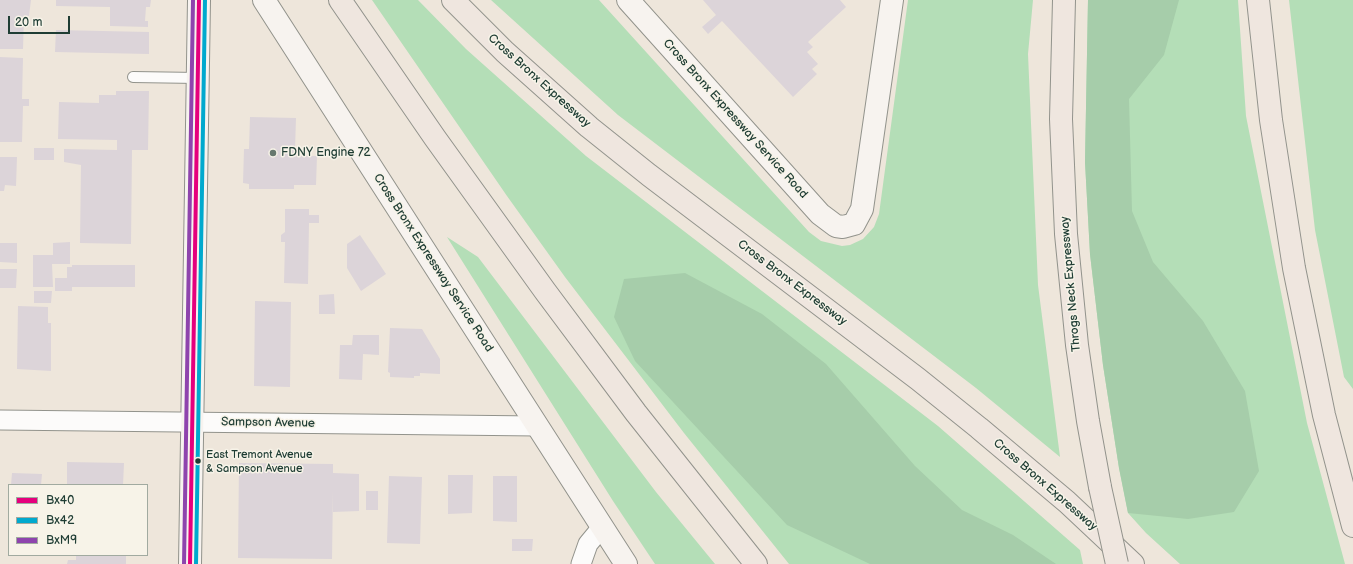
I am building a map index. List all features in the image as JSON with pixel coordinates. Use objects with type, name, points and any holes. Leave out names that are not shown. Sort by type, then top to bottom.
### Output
[{"type":"highway","points":[[340,0],[435,138],[554,304],[636,413],[756,564]]},
{"type":"highway","name":"Cross Bronx Expressway","points":[[453,0],[516,62],[589,127],[649,175],[918,379],[979,428],[1067,502],[1133,564]]},
{"type":"highway","name":"Throgs Neck Expressway","points":[[1064,0],[1062,119],[1066,242],[1080,365],[1100,487],[1118,564]]},
{"type":"highway","points":[[1258,0],[1271,120],[1294,268],[1324,414],[1353,526]]},
{"type":"street","points":[[190,564],[199,0]]},
{"type":"street","name":"Cross Bronx Expressway Service Road","points":[[264,0],[626,564]]},
{"type":"street","name":"Cross Bronx Expressway Service Road","points":[[628,0],[820,214],[836,226],[848,227],[857,220],[864,203],[892,0]]},
{"type":"street","name":"Sampson Avenue","points":[[0,420],[537,426]]},
{"type":"street","points":[[581,564],[588,544],[602,527]]},
{"type":"lane","points":[[133,76],[198,78]]},
{"type":"green space","points":[[372,0],[418,0],[466,49],[586,156],[938,426],[1080,550],[1083,564],[789,564],[684,433],[565,277],[507,196]]},
{"type":"green space","points":[[491,0],[599,0],[809,232],[821,241],[842,246],[850,245],[863,239],[874,227],[879,214],[908,0],[1033,0],[1028,54],[1038,285],[1060,457],[976,388],[618,115]]},
{"type":"green space","points":[[1088,0],[1238,0],[1246,116],[1307,423],[1345,564],[1180,564],[1146,533],[1128,513],[1119,468],[1103,365],[1090,254],[1085,162]]},
{"type":"green space","points":[[1088,0],[1179,0],[1164,55],[1129,99],[1132,211],[1153,262],[1203,321],[1245,391],[1259,471],[1234,512],[1188,519],[1128,513],[1119,468],[1103,365],[1090,254],[1085,162]]},
{"type":"green space","points":[[1289,0],[1353,0],[1353,389],[1344,377],[1315,230]]},
{"type":"green space","points":[[447,237],[478,257],[656,492],[715,564],[655,564],[613,501]]},
{"type":"green space","points":[[685,273],[762,314],[826,364],[915,466],[962,510],[1013,535],[1056,564],[870,564],[787,525],[635,361],[614,317],[624,279]]},
{"type":"building","points":[[0,0],[31,0],[29,16],[24,16],[23,49],[0,49]]},
{"type":"building","points":[[56,0],[151,0],[150,7],[146,7],[145,21],[148,21],[148,27],[110,26],[110,7],[56,6]]},
{"type":"building","points":[[703,0],[840,0],[846,7],[808,42],[813,47],[807,52],[818,64],[812,69],[817,74],[793,97],[722,21],[708,34],[702,27],[716,15]]},
{"type":"building","points":[[56,30],[149,32],[149,54],[55,52]]},
{"type":"building","points":[[0,57],[23,58],[22,99],[29,99],[29,106],[23,106],[22,142],[0,142]]},
{"type":"building","points":[[116,91],[149,91],[148,150],[132,150],[131,244],[80,243],[81,165],[64,162],[64,149],[117,150],[117,140],[58,139],[59,102],[99,103],[99,95],[116,95]]},
{"type":"building","name":"FDNY Engine 72","points":[[250,117],[296,118],[295,150],[301,150],[301,156],[317,156],[316,185],[294,185],[294,189],[249,189],[249,184],[243,183],[244,149],[249,149]]},
{"type":"building","points":[[34,148],[54,148],[54,160],[34,160]]},
{"type":"building","points":[[0,157],[17,157],[16,186],[5,185],[4,191],[0,191]]},
{"type":"building","points":[[285,209],[309,209],[309,215],[319,215],[319,223],[309,223],[308,284],[284,283],[285,242],[281,242],[281,235],[285,232]]},
{"type":"building","points":[[360,235],[386,274],[361,291],[347,268],[347,244]]},
{"type":"building","points":[[70,242],[70,264],[52,264],[53,287],[33,287],[33,255],[53,255],[53,243]]},
{"type":"building","points":[[0,243],[17,243],[17,263],[0,262]]},
{"type":"building","points":[[72,265],[135,265],[135,287],[72,287],[72,291],[55,291],[55,278],[67,278],[67,267],[72,267]]},
{"type":"building","points":[[0,269],[17,269],[16,288],[0,288]]},
{"type":"building","points":[[34,291],[52,291],[51,303],[34,303]]},
{"type":"building","points":[[334,294],[335,314],[319,314],[319,295]]},
{"type":"building","points":[[255,301],[291,302],[290,387],[254,386]]},
{"type":"building","points":[[18,306],[48,307],[48,323],[51,323],[51,371],[17,369]]},
{"type":"building","points":[[390,328],[422,329],[440,359],[440,374],[420,373],[420,376],[414,376],[414,378],[390,377],[390,373],[388,372]]},
{"type":"building","points":[[353,335],[379,335],[379,355],[363,354],[362,380],[339,379],[340,345],[352,345]]},
{"type":"building","points":[[67,462],[124,463],[123,484],[67,484]]},
{"type":"building","points":[[239,463],[333,464],[333,473],[359,474],[359,511],[333,512],[333,490],[332,559],[238,558]]},
{"type":"building","points":[[12,473],[42,474],[41,484],[11,484]]},
{"type":"building","points":[[448,475],[473,475],[472,513],[448,514]]},
{"type":"building","points":[[389,476],[422,477],[420,544],[387,543]]},
{"type":"building","points":[[493,476],[517,476],[517,522],[493,521]]},
{"type":"building","points":[[366,491],[378,491],[378,510],[366,510]]},
{"type":"building","points":[[512,539],[533,539],[532,551],[512,551]]},
{"type":"building","points":[[76,556],[126,556],[126,564],[67,564],[68,560],[76,560]]},
{"type":"transit line","name":"BxM9","points":[[184,564],[193,0]]},
{"type":"transit line","name":"Bx40","points":[[190,564],[199,0]]},
{"type":"transit line","name":"Bx42","points":[[196,564],[205,0]]},
{"type":"place","name":"FDNY Engine 72","points":[[273,153]]},
{"type":"place","name":"East Tremont Avenue & Sampson Avenue","points":[[198,461]]}]
